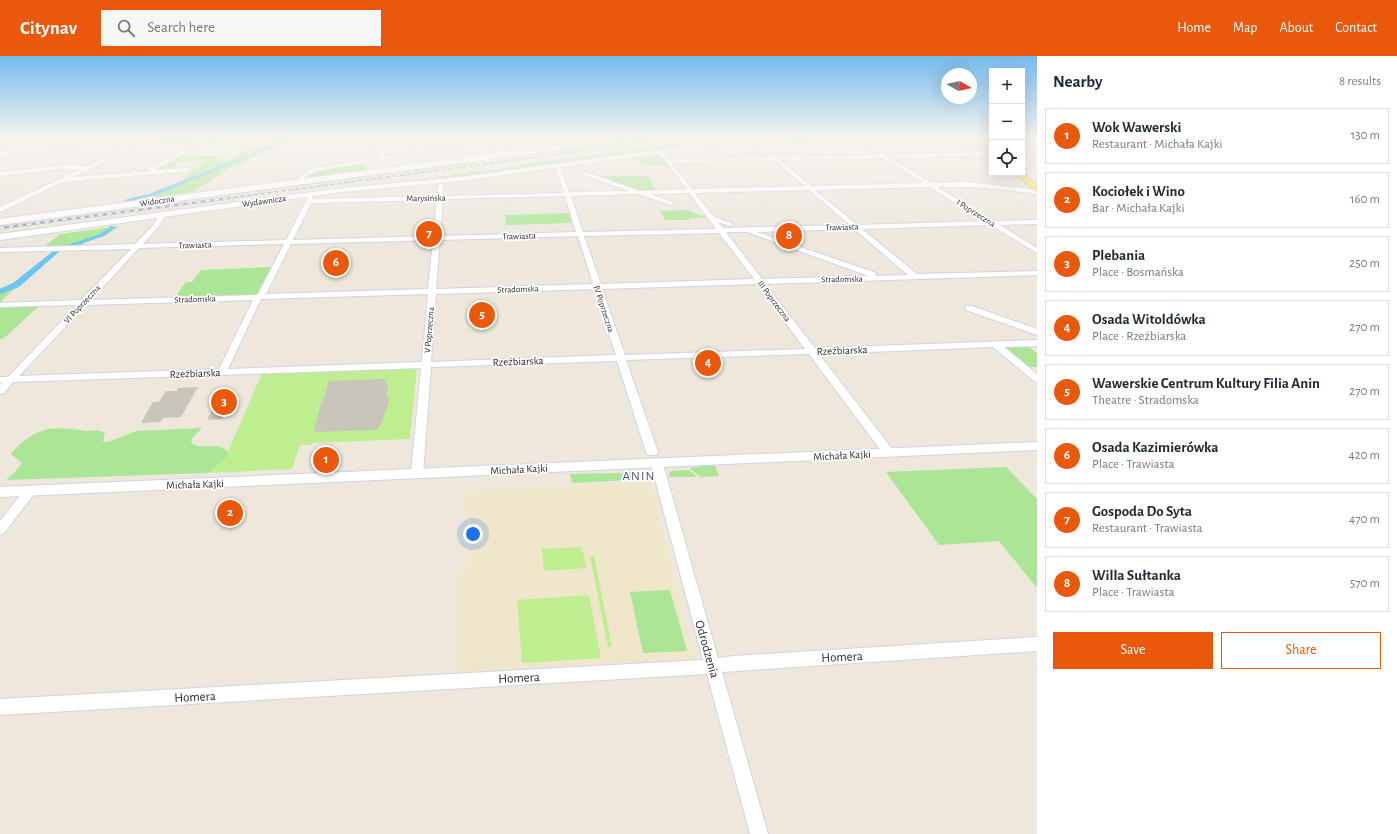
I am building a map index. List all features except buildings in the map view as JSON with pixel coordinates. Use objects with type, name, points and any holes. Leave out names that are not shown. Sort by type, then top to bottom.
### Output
[{"type":"main road","name":"Widoczna","points":[[0,221],[337,173]]},
{"type":"main road","name":"Wydawnicza","points":[[0,237],[162,215],[502,173]]},
{"type":"main road","points":[[1025,175],[1036,188]]},
{"type":"main road","points":[[1022,176],[1036,188]]},
{"type":"street","points":[[3,206],[21,200],[77,173]]},
{"type":"street","points":[[62,180],[133,173]]},
{"type":"street","points":[[299,178],[308,173]]},
{"type":"street","name":"IV Poprzeczna","points":[[560,173],[654,458]]},
{"type":"street","points":[[584,173],[670,203]]},
{"type":"street","name":"III Poprzeczna","points":[[677,173],[889,453]]},
{"type":"street","points":[[793,173],[915,277]]},
{"type":"street","name":"I Poprzeczna","points":[[912,173],[1037,251]]},
{"type":"street","name":"Marysińska","points":[[309,198],[691,192],[977,184],[1023,189],[1036,188]]},
{"type":"street","name":"V Poprzeczna","points":[[417,474],[441,186]]},
{"type":"street","points":[[222,372],[289,242],[309,198]]},
{"type":"street","name":"VI Poprzeczna","points":[[0,391],[157,225],[162,215]]},
{"type":"street","points":[[709,217],[730,224]]},
{"type":"street","name":"Trawiasta","points":[[0,250],[1037,222]]},
{"type":"street","points":[[746,230],[873,275]]},
{"type":"street","name":"Stradomska","points":[[0,305],[1037,273]]},
{"type":"street","points":[[969,308],[1037,332]]},
{"type":"street","name":"Rzeźbiarska","points":[[0,380],[1037,343]]},
{"type":"street","points":[[995,344],[1037,379]]},
{"type":"street","name":"Michała Kajki","points":[[0,492],[417,474],[654,458],[889,453],[1037,446]]},
{"type":"street","name":"Odrodzenia","points":[[654,458],[714,666],[759,834]]},
{"type":"street","points":[[0,530],[30,491]]},
{"type":"street","name":"Homera","points":[[0,707],[714,666],[733,663],[1037,644]]},
{"type":"shaded area","points":[[650,483],[695,658],[457,672],[458,569],[467,569],[465,491]]},
{"type":"green space","points":[[188,173],[222,173],[192,192],[149,198],[155,195],[155,192],[184,180]]},
{"type":"green space","points":[[310,173],[340,173],[302,178]]},
{"type":"green space","points":[[384,173],[397,173],[0,225]]},
{"type":"green space","points":[[466,173],[491,173],[448,180],[349,188],[0,235],[0,233],[373,184],[379,185]]},
{"type":"green space","points":[[597,176],[648,176],[657,191],[640,191]]},
{"type":"green space","points":[[686,210],[708,218],[665,220],[660,211]]},
{"type":"green space","points":[[569,213],[572,223],[506,225],[505,215]]},
{"type":"green space","points":[[120,226],[106,235],[84,243],[81,246],[44,247],[60,234]]},
{"type":"green space","points":[[55,250],[62,250],[52,255],[0,302],[0,288],[10,286]]},
{"type":"green space","points":[[273,267],[258,295],[175,297],[186,282],[192,282],[201,270]]},
{"type":"green space","points":[[39,306],[3,339],[0,339],[0,307]]},
{"type":"green space","points":[[1028,346],[1037,353],[1037,367],[1026,367],[1004,348],[1004,347]]},
{"type":"green space","points":[[417,368],[410,439],[311,443],[311,445],[300,445],[292,469],[207,473],[225,459],[262,374]]},
{"type":"green space","points":[[262,374],[299,445],[207,473],[6,480],[22,463],[11,454],[15,449],[24,441],[39,432],[54,428],[100,431],[105,433],[103,442],[108,442],[136,431],[202,428],[191,439],[192,444],[197,446],[216,446],[228,452]]},
{"type":"green space","points":[[712,465],[715,466],[719,476],[701,477],[689,468]]},
{"type":"green space","points":[[1006,467],[1037,499],[1037,588],[999,541],[939,545],[886,472]]},
{"type":"green space","points":[[689,470],[697,477],[669,477],[670,472],[672,471]]},
{"type":"green space","points":[[629,472],[644,472],[648,474],[649,479],[572,483],[570,474],[629,474]]},
{"type":"green space","points":[[582,547],[586,568],[544,571],[542,549]]},
{"type":"green space","points":[[590,556],[594,556],[612,647],[608,647]]},
{"type":"green space","points":[[670,590],[687,651],[643,653],[630,592]]},
{"type":"green space","points":[[589,595],[601,658],[522,663],[517,600]]},
{"type":"waterway","points":[[124,204],[129,200],[151,195],[206,173]]},
{"type":"waterway","points":[[68,246],[102,235],[113,227]]},
{"type":"waterway","points":[[0,292],[16,285],[58,250]]},
{"type":"railway","points":[[223,199],[416,173]]},
{"type":"railway","points":[[0,228],[230,198]]},
{"type":"place","name":"Gospoda Do Syta","points":[[429,234]]},
{"type":"place","name":"Willa Sułtanka","points":[[789,236]]},
{"type":"place","name":"Osada Kazimierówka","points":[[336,263]]},
{"type":"place","name":"Wawerskie Centrum Kultury Filia Anin","points":[[482,315]]},
{"type":"place","name":"Osada Witoldówka","points":[[708,363]]},
{"type":"place","name":"Plebania","points":[[224,402]]},
{"type":"place","name":"Wok Wawerski","points":[[326,460]]},
{"type":"place","name":"Kociołek i Wino","points":[[230,513]]},
{"type":"district","name":"ANIN","points":[[639,475]]}]
